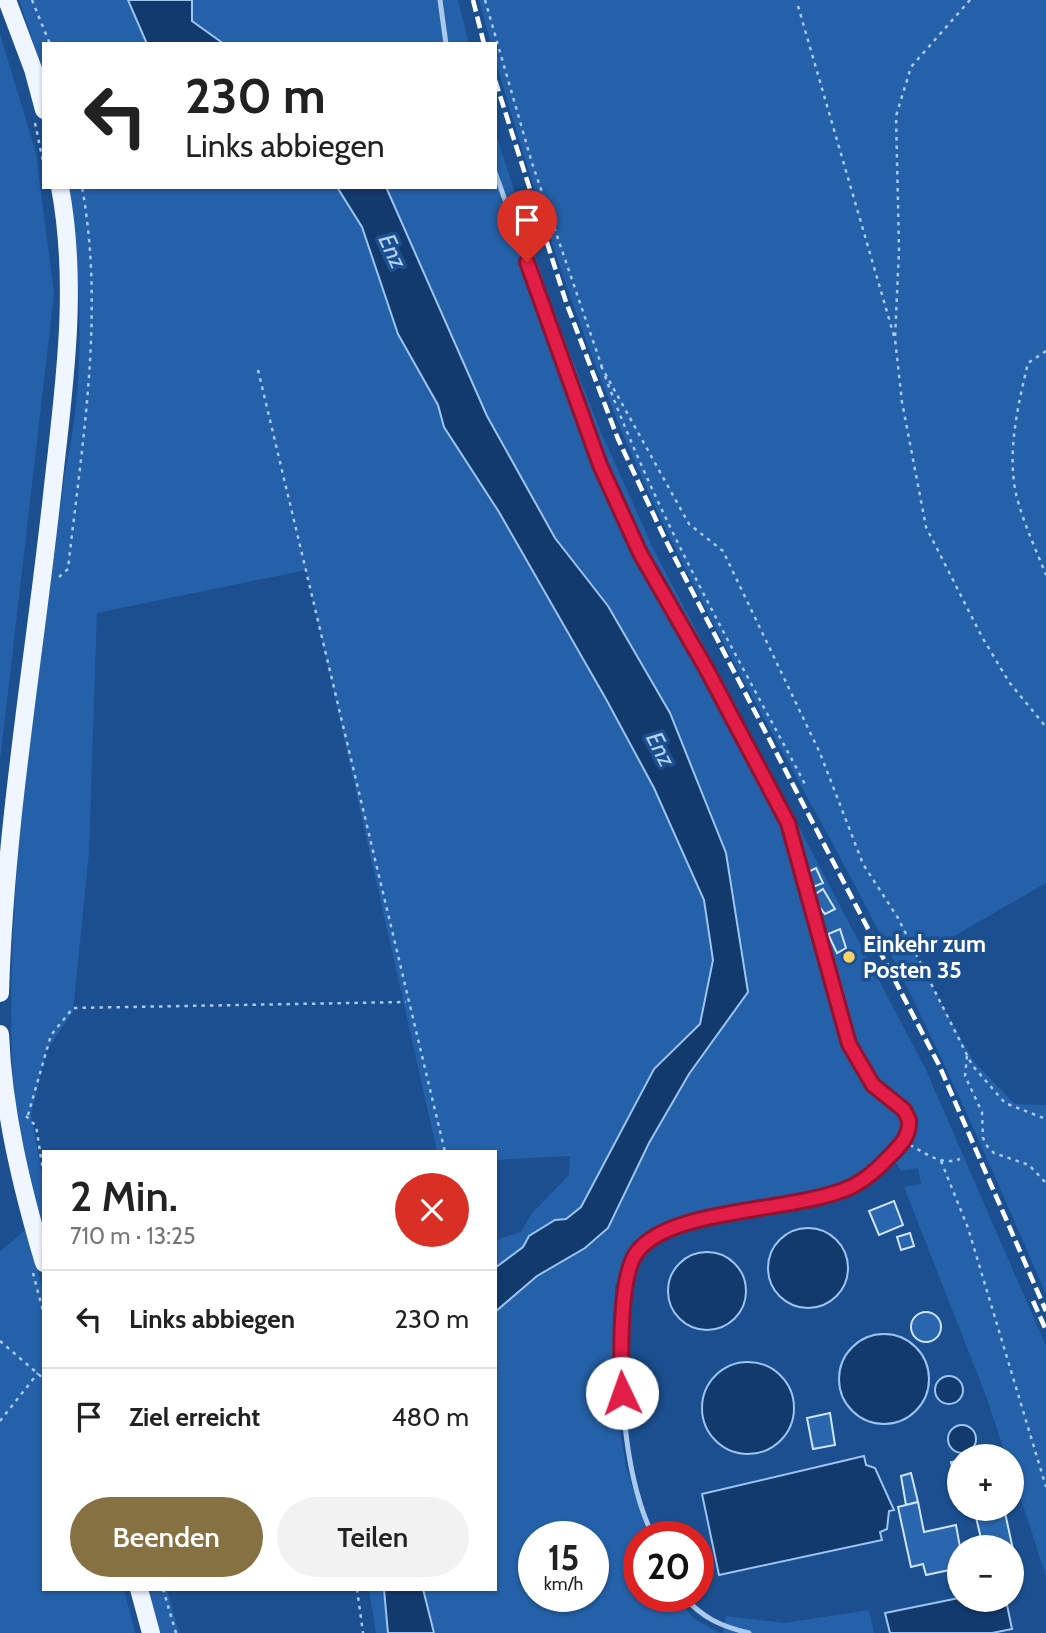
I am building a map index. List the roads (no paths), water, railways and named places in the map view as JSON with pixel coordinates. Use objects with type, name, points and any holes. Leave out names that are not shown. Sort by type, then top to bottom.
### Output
[{"type":"main road","points":[[7,0],[33,69],[42,103]]},
{"type":"main road","points":[[0,993],[7,865],[42,581],[70,313],[66,227],[60,189]]},
{"type":"main road","points":[[0,1034],[10,1119],[23,1187],[42,1256]]},
{"type":"main road","points":[[140,1591],[151,1633]]},
{"type":"lane","points":[[440,0],[446,42]]},
{"type":"lane","points":[[497,178],[600,465],[640,553],[707,670],[788,823],[849,1044],[873,1085],[904,1110],[910,1125],[904,1142],[876,1171],[841,1191],[677,1225],[656,1234],[637,1251],[629,1273],[620,1340],[624,1420],[646,1521]]},
{"type":"lane","points":[[700,1612],[710,1621],[748,1633]]},
{"type":"water","points":[[128,0],[192,0],[192,21],[221,42],[146,42]]},
{"type":"water","name":"Enz","points":[[338,189],[387,189],[487,416],[555,538],[608,606],[670,713],[726,853],[748,992],[689,1074],[649,1143],[608,1228],[585,1248],[537,1276],[497,1310],[497,1266],[523,1247],[529,1236],[555,1220],[566,1219],[581,1207],[654,1069],[700,1024],[713,960],[704,900],[654,788],[499,512],[444,427],[438,405],[398,334],[362,227]]},
{"type":"water","points":[[808,1228],[823,1231],[836,1240],[845,1253],[848,1268],[845,1283],[836,1296],[823,1305],[808,1308],[793,1305],[780,1296],[771,1283],[768,1268],[771,1253],[780,1240],[793,1231]]},
{"type":"water","points":[[707,1252],[722,1255],[735,1263],[743,1276],[746,1291],[743,1306],[735,1319],[722,1327],[707,1330],[692,1327],[679,1319],[671,1306],[668,1291],[671,1276],[679,1263],[692,1255]]},
{"type":"water","points":[[875,1334],[893,1334],[909,1341],[922,1354],[929,1370],[929,1388],[922,1404],[909,1417],[893,1424],[875,1424],[859,1417],[846,1404],[839,1388],[839,1370],[846,1354],[859,1341]]},
{"type":"water","points":[[748,1362],[766,1365],[781,1375],[791,1390],[794,1408],[791,1426],[781,1441],[766,1451],[748,1454],[730,1451],[715,1441],[705,1426],[702,1408],[705,1390],[715,1375],[730,1365]]},
{"type":"water","points":[[949,1376],[959,1380],[963,1390],[959,1400],[949,1404],[939,1400],[935,1390],[939,1380]]},
{"type":"water","points":[[957,1426],[967,1426],[975,1434],[975,1444],[949,1444],[949,1434]]},
{"type":"water","points":[[864,1456],[866,1465],[875,1468],[894,1510],[889,1511],[887,1529],[880,1532],[882,1540],[719,1575],[714,1551],[714,1521],[708,1521],[702,1494]]},
{"type":"water","points":[[384,1591],[424,1591],[434,1633],[388,1633]]},
{"type":"water","points":[[947,1600],[947,1612],[1008,1612],[1012,1629],[992,1633],[890,1633],[885,1613]]},
{"type":"railway","points":[[473,0],[484,42]]},
{"type":"railway","points":[[497,86],[566,302],[618,439],[666,541],[939,1065],[1046,1311]]},
{"type":"railway","points":[[1033,1301],[1046,1330]]},
{"type":"place","name":"Einkehr zum Posten 35","points":[[849,957]]}]
